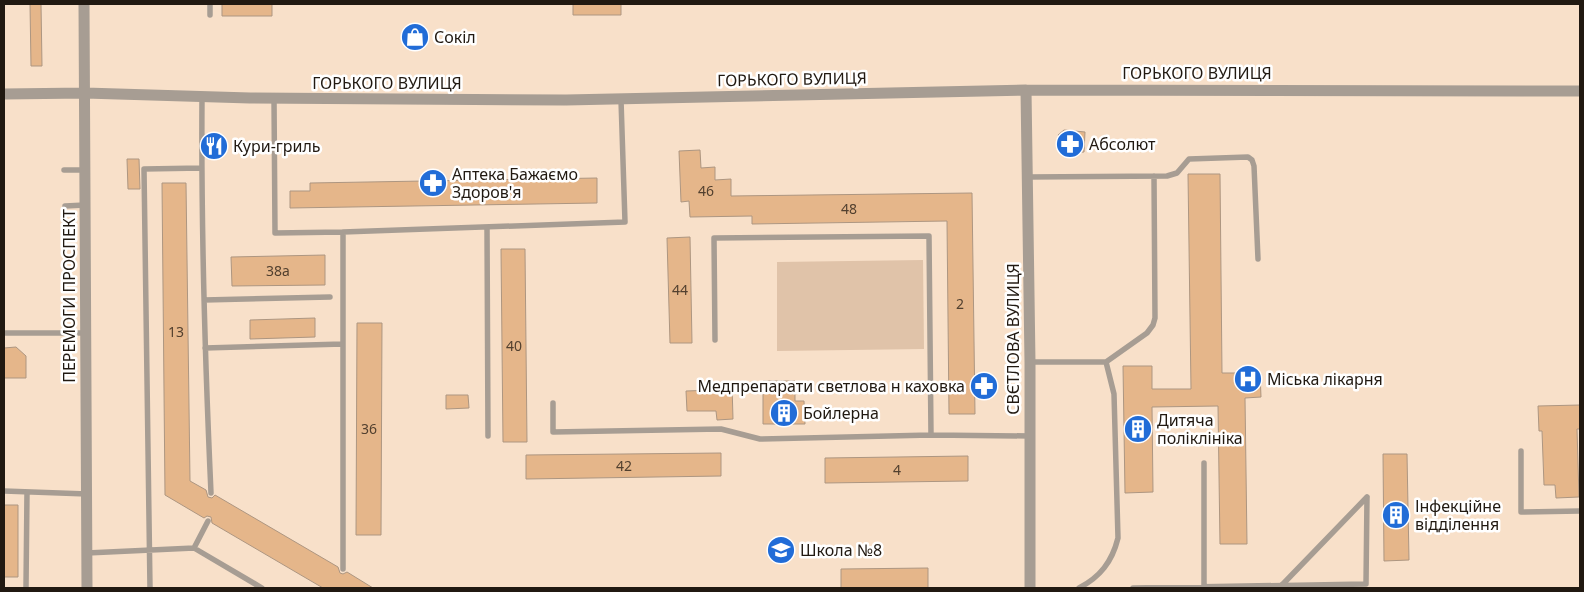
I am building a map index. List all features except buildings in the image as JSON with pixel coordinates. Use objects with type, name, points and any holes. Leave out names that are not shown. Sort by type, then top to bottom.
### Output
[{"type":"street","name":"ПЕРЕМОГИ ПРОСПЕКТ","points":[[84,4],[87,588]]},
{"type":"street","name":"ГОРЬКОГО ВУЛИЦЯ","points":[[4,94],[85,93],[274,98],[622,100],[1026,90],[1580,91]]},
{"type":"street","name":"СВЄТЛОВА ВУЛИЦЯ","points":[[1026,90],[1030,362],[1030,588]]},
{"type":"lane","points":[[210,4],[210,15]]},
{"type":"lane","points":[[202,97],[205,348],[211,493]]},
{"type":"lane","points":[[274,98],[275,233],[625,222],[622,100]]},
{"type":"lane","points":[[1028,176],[1167,176],[1177,173],[1188,159],[1243,156],[1252,160],[1254,166],[1258,260]]},
{"type":"lane","points":[[150,588],[144,169],[202,168]]},
{"type":"lane","points":[[64,170],[85,170]]},
{"type":"lane","points":[[1030,362],[1106,362],[1147,333],[1153,325],[1155,318],[1154,176]]},
{"type":"lane","points":[[65,206],[85,206]]},
{"type":"lane","points":[[487,227],[488,436]]},
{"type":"lane","points":[[343,232],[343,570]]},
{"type":"lane","points":[[715,340],[714,238],[929,236],[931,435]]},
{"type":"lane","points":[[204,300],[330,297]]},
{"type":"lane","points":[[4,333],[86,333]]},
{"type":"lane","points":[[205,348],[343,344]]},
{"type":"lane","points":[[1079,588],[1090,582],[1104,570],[1113,555],[1118,538],[1114,394],[1106,362]]},
{"type":"lane","points":[[553,403],[553,432],[721,429],[760,438],[931,435],[1029,436]]},
{"type":"lane","points":[[1521,451],[1521,512],[1580,511]]},
{"type":"lane","points":[[1204,463],[1204,587]]},
{"type":"lane","points":[[4,491],[87,494]]},
{"type":"lane","points":[[26,588],[27,492]]},
{"type":"lane","points":[[1133,588],[1281,586],[1366,584],[1367,496],[1281,586]]},
{"type":"lane","points":[[194,548],[208,521]]},
{"type":"lane","points":[[87,553],[194,548],[262,588]]},
{"type":"shaded area","points":[[923,260],[924,349],[777,351],[777,262]]},
{"type":"place","name":"Сокіл","points":[[415,37]]},
{"type":"place","name":"Абсолют","points":[[1070,144]]},
{"type":"place","name":"Кури-гриль","points":[[214,146]]},
{"type":"place","name":"Аптека Бажаємо Здоров'я","points":[[433,183]]},
{"type":"place","name":"Міська лікарня","points":[[1248,379]]},
{"type":"place","name":"Медпрепарати светлова н каховка","points":[[984,386]]},
{"type":"place","name":"Бойлерна","points":[[784,413]]},
{"type":"place","name":"Дитяча поліклініка","points":[[1138,429]]},
{"type":"place","name":"Інфекційне відділення","points":[[1396,515]]},
{"type":"place","name":"Школа №8","points":[[781,550]]}]
